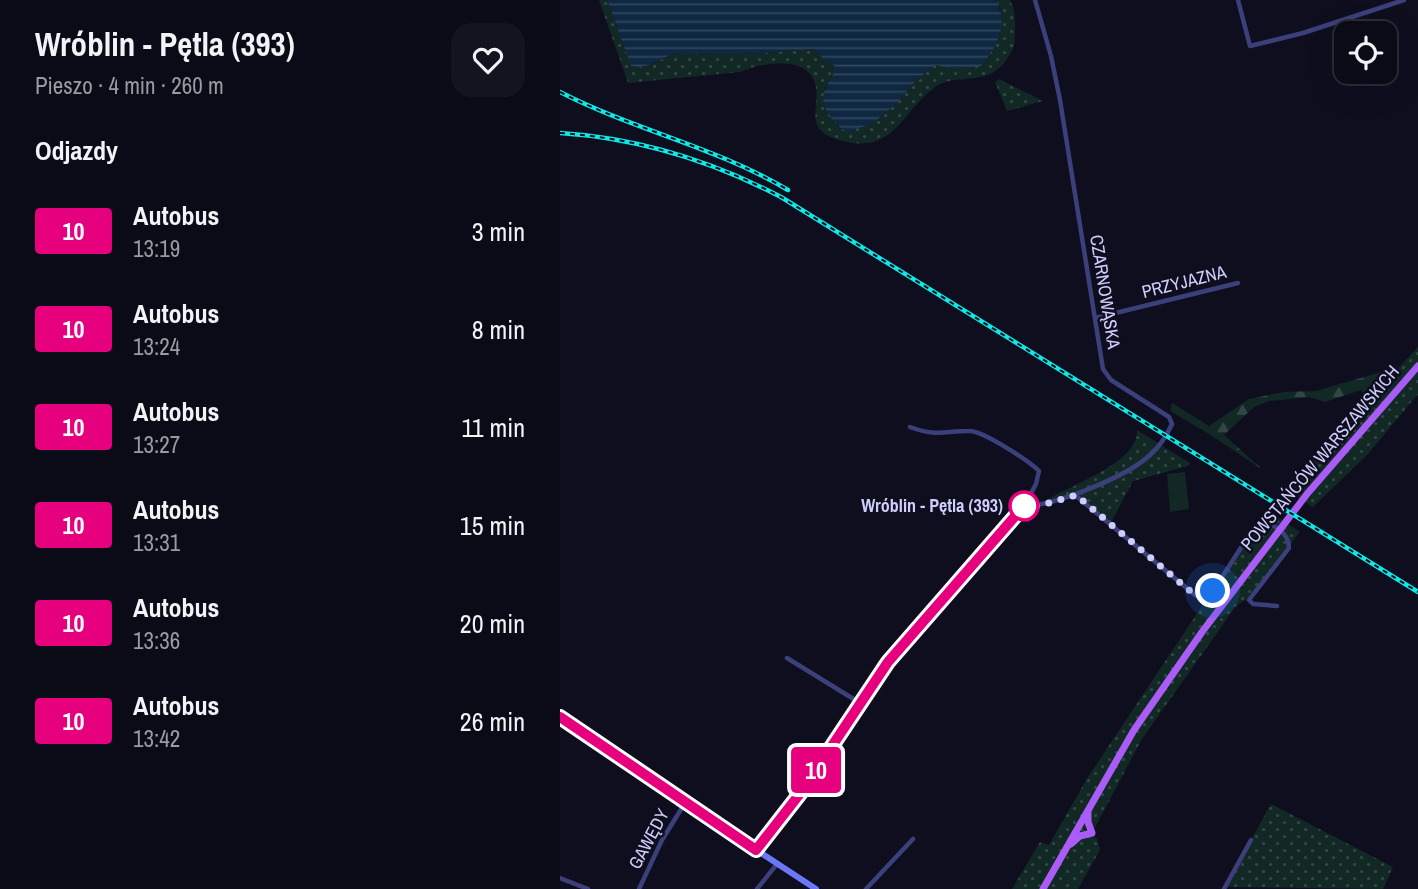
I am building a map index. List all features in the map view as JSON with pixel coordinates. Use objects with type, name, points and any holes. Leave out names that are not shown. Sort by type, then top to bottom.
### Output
[{"type":"main road","name":"POWSTAŃCÓW WARSZAWSKICH","points":[[1043,889],[1134,730],[1202,632],[1307,494],[1418,366]]},
{"type":"main road","points":[[1063,852],[1080,836],[1092,833],[1087,814],[1089,805]]},
{"type":"street","name":"CZARNOWĄSKA","points":[[1024,506],[1038,506],[1076,495],[1137,465],[1160,444],[1172,424],[1169,417],[1107,377],[1103,369],[1060,100],[1035,0]]},
{"type":"street","points":[[1238,0],[1250,46],[1304,33],[1404,0]]},
{"type":"street","name":"PRZYJAZNA","points":[[1095,318],[1238,283]]},
{"type":"street","points":[[756,850],[802,791],[888,662],[1024,506],[1036,484],[1039,471],[1029,460],[972,430],[929,434],[910,427]]},
{"type":"street","points":[[1076,495],[1195,595],[1201,597],[1213,591],[1255,526],[1262,523],[1271,525],[1286,535],[1290,548],[1249,600],[1253,604],[1277,606]]},
{"type":"street","points":[[787,658],[860,703]]},
{"type":"street","points":[[560,717],[816,889]]},
{"type":"street","name":"GAWĘDY","points":[[639,889],[662,840],[685,803]]},
{"type":"street","points":[[866,889],[913,839]]},
{"type":"street","points":[[1224,889],[1251,840]]},
{"type":"street","points":[[757,889],[777,864]]},
{"type":"street","points":[[560,878],[588,889]]},
{"type":"green space","points":[[599,0],[607,0],[631,66],[644,67],[682,53],[741,54],[815,49],[823,59],[834,65],[835,72],[824,89],[899,101],[917,79],[936,64],[954,68],[1001,10],[996,0],[1010,0],[1014,13],[1015,39],[1009,56],[991,73],[943,83],[922,98],[884,137],[872,142],[857,143],[839,140],[820,130],[815,116],[815,83],[803,68],[793,65],[770,64],[740,72],[628,83]]},
{"type":"green space","points":[[999,79],[1043,101],[1007,111],[995,82]]},
{"type":"green space","points":[[1418,347],[1418,394],[1367,455],[1313,507],[1285,490]]},
{"type":"green space","points":[[1395,368],[1367,400],[1361,390],[1325,402],[1309,397],[1269,401],[1254,407],[1224,435],[1263,470],[1170,411],[1172,403],[1209,426],[1249,399],[1284,392],[1316,391]]},
{"type":"green space","points":[[1137,430],[1190,463],[1188,466],[1133,481],[1110,524],[1075,495],[1038,506],[1113,464],[1126,454],[1134,442]]},
{"type":"green space","points":[[1185,472],[1189,509],[1170,512],[1167,474]]},
{"type":"green space","points":[[1266,510],[1300,532],[1249,597],[1236,606],[1142,739],[1092,833],[1100,850],[1078,889],[1012,889],[1040,842],[1049,845],[1088,777]]},
{"type":"green space","points":[[1271,804],[1393,867],[1383,889],[1225,887]]},
{"type":"water","points":[[607,0],[996,0],[1000,9],[1001,27],[992,51],[981,66],[954,69],[936,65],[917,79],[899,101],[872,124],[846,132],[831,118],[824,106],[824,92],[834,65],[823,59],[815,49],[741,54],[682,53],[644,67],[631,66]]},
{"type":"railway","points":[[560,92],[732,162],[788,190]]},
{"type":"railway","points":[[560,133],[618,140],[674,153],[755,184],[781,197],[1418,592]]},
{"type":"bus line","name":"10","points":[[560,717],[756,850],[802,791],[888,662],[1024,506]]},
{"type":"place","name":"Wróblin - Pętla (393)","points":[[1024,506]]},
{"type":"route","points":[[1024,506],[1038,506],[1076,495],[1195,595],[1205,597],[1213,591]]}]
